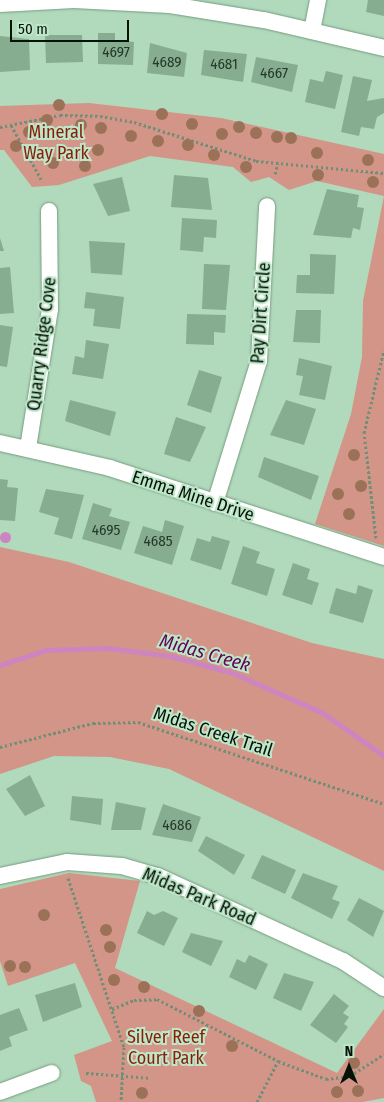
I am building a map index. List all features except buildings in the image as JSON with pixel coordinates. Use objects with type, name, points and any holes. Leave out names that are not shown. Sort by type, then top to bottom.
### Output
[{"type":"street","points":[[312,31],[318,0]]},
{"type":"street","points":[[0,4],[124,1],[215,10],[384,48]]},
{"type":"street","name":"Pay Dirt Circle","points":[[216,503],[259,361],[267,206]]},
{"type":"street","name":"Quarry Ridge Cove","points":[[28,448],[50,309],[49,211]]},
{"type":"street","name":"Emma Mine Drive","points":[[0,443],[110,468],[384,557]]},
{"type":"street","name":"Midas Park Road","points":[[0,876],[67,862],[122,866],[158,876],[342,961],[384,988]]},
{"type":"street","points":[[0,1092],[52,1073]]},
{"type":"path","points":[[0,127],[60,115],[100,116],[134,122],[238,157],[278,163],[384,173]]},
{"type":"path","points":[[11,125],[41,179]]},
{"type":"path","points":[[276,174],[278,163]]},
{"type":"path","points":[[376,539],[364,433],[384,350]]},
{"type":"path","name":"Midas Creek Trail","points":[[0,747],[93,723],[138,722],[384,804]]},
{"type":"path","points":[[68,878],[124,1047],[121,1102]]},
{"type":"path","points":[[112,1009],[134,1000],[157,999],[278,1061],[338,1080],[384,1054]]},
{"type":"path","points":[[258,1102],[278,1061]]},
{"type":"path","points":[[86,1073],[122,1079],[151,1078]]},
{"type":"green space","name":"Mineral Way Park","points":[[89,103],[221,118],[384,154],[384,196],[317,181],[289,190],[269,177],[251,182],[233,167],[150,156],[59,185],[32,187],[4,150],[0,150],[0,106]]},
{"type":"green space","points":[[384,196],[384,546],[315,524],[351,414],[362,357],[363,301]]},
{"type":"green space","points":[[0,547],[69,562],[312,643],[384,659],[384,871],[169,769],[110,757],[54,756],[0,774]]},
{"type":"green space","name":"Silver Reef Court Park","points":[[69,873],[140,881],[115,968],[337,1073],[384,1009],[384,1098],[363,1102],[96,1102],[91,1086],[81,1081],[74,1055],[112,1041],[75,963],[8,986],[0,961],[0,889]]},
{"type":"shaded area","points":[[5,531],[11,537],[5,543],[-1,537]]},
{"type":"waterway","name":"Midas Creek","points":[[0,665],[46,650],[108,648],[170,656],[233,673],[323,713],[384,756]]}]
